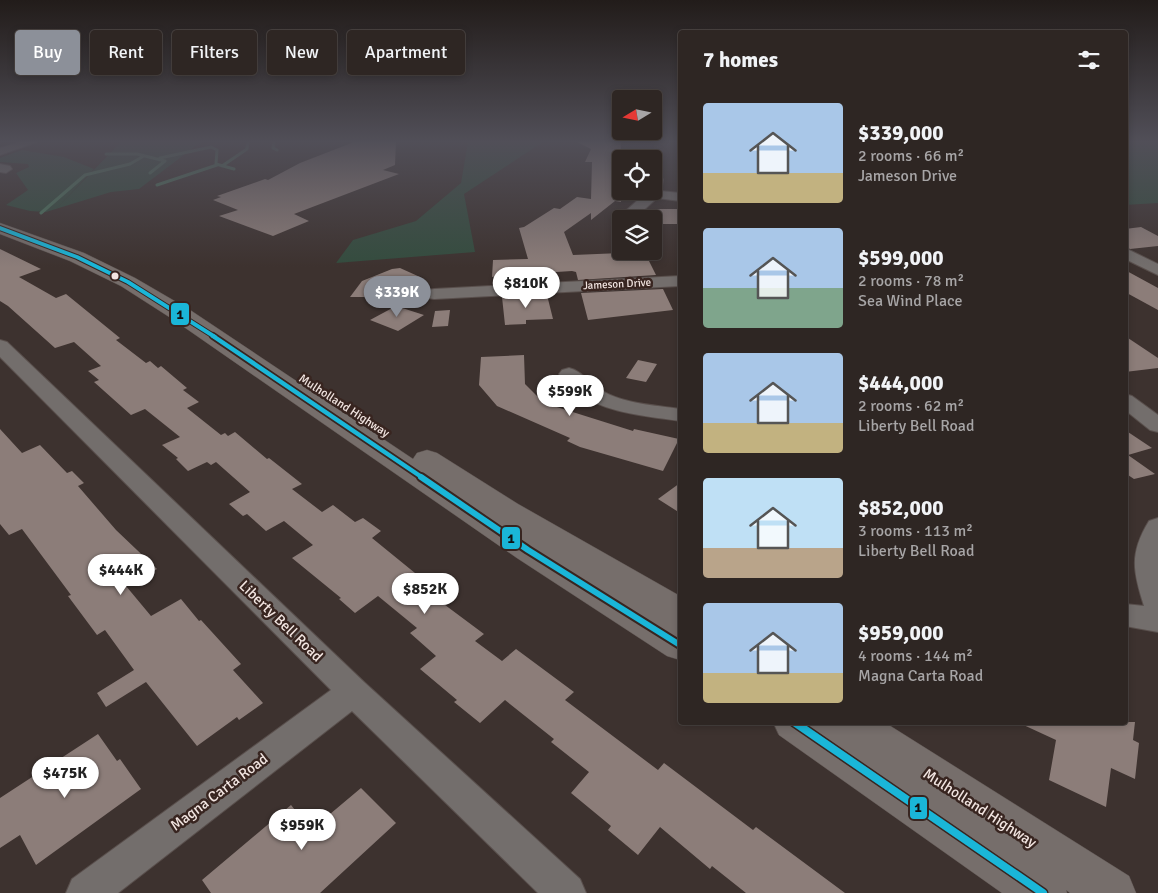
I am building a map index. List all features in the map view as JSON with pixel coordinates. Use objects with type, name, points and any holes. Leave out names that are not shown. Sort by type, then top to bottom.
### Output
[{"type":"main road","name":"Mulholland Highway","points":[[5,228],[26,225],[117,263],[199,307],[262,353],[507,512],[678,612]]},
{"type":"main road","name":"Mulholland Highway","points":[[5,228],[85,261],[128,282],[182,315],[528,550],[678,644]]},
{"type":"main road","points":[[797,725],[1043,893]]},
{"type":"main road","name":"Mulholland Highway","points":[[854,725],[1112,893]]},
{"type":"street","points":[[662,195],[678,197]]},
{"type":"street","points":[[636,210],[648,200]]},
{"type":"street","points":[[1128,255],[1158,270]]},
{"type":"street","name":"Jameson Drive","points":[[434,294],[678,281]]},
{"type":"street","name":"Liberty Bell Road","points":[[0,346],[353,692],[566,893]]},
{"type":"street","points":[[569,374],[594,395],[628,406],[678,415]]},
{"type":"street","points":[[1128,402],[1158,425]]},
{"type":"street","points":[[1158,527],[1149,541],[1146,554],[1148,571],[1158,607]]},
{"type":"street","points":[[1128,615],[1158,620]]},
{"type":"street","name":"Magna Carta Road","points":[[86,893],[353,692]]},
{"type":"green space","points":[[24,184],[80,184],[56,209],[46,212],[30,211],[6,205],[28,190]]},
{"type":"green space","points":[[81,184],[146,184],[139,189],[111,192],[56,209]]},
{"type":"green space","points":[[460,184],[480,184],[464,194],[475,252],[336,263],[353,240],[416,221]]},
{"type":"green space","points":[[1128,184],[1158,184],[1158,203],[1128,205]]},
{"type":"building","points":[[252,184],[374,184],[294,214],[309,221],[273,236],[219,216],[238,210],[213,200],[221,197],[217,196]]},
{"type":"building","points":[[591,184],[612,184],[612,200],[621,200],[621,202],[615,201],[591,220],[591,213],[564,232],[573,255],[612,253],[612,260],[648,260],[656,275],[578,280],[576,272],[572,271],[541,273],[544,281],[500,284],[498,276],[492,277],[493,260],[528,259],[519,228],[524,227],[554,208],[560,209],[577,197],[591,199]]},
{"type":"building","points":[[678,209],[678,224],[662,224],[662,210],[647,210]]},
{"type":"building","points":[[1141,227],[1158,236],[1158,246],[1130,249],[1128,248],[1128,229]]},
{"type":"building","points":[[0,249],[41,269],[19,277],[56,298],[66,294],[120,338],[116,340],[146,363],[150,361],[158,368],[161,366],[187,388],[183,390],[199,402],[187,408],[221,435],[225,433],[228,436],[235,432],[267,459],[269,458],[302,484],[292,489],[322,512],[333,505],[355,522],[363,518],[381,531],[372,538],[442,595],[437,599],[484,634],[475,641],[502,661],[516,649],[574,692],[565,700],[658,770],[664,763],[753,830],[756,827],[845,893],[746,893],[712,866],[710,869],[660,827],[638,855],[608,830],[611,826],[571,793],[589,772],[551,742],[554,739],[505,700],[480,723],[454,702],[457,700],[420,669],[436,656],[410,633],[417,628],[378,596],[355,613],[339,599],[341,598],[292,558],[313,545],[284,521],[266,531],[247,514],[243,516],[229,504],[250,492],[216,462],[211,465],[207,462],[188,471],[176,459],[178,458],[162,445],[180,437],[145,409],[131,415],[94,382],[99,380],[88,371],[101,366],[74,342],[55,348],[0,301]]},
{"type":"building","points":[[400,268],[420,277],[367,297],[350,297],[362,281],[392,269]]},
{"type":"building","points":[[1128,272],[1158,288],[1158,310],[1128,294]]},
{"type":"building","points":[[663,289],[673,310],[588,320],[581,293]]},
{"type":"building","points":[[547,295],[553,319],[526,320],[526,324],[505,325],[502,297]]},
{"type":"building","points":[[396,306],[424,315],[398,331],[370,320]]},
{"type":"building","points":[[450,310],[448,326],[432,327],[435,311]]},
{"type":"building","points":[[1128,338],[1158,358],[1158,368],[1128,372]]},
{"type":"building","points":[[524,355],[525,384],[544,403],[633,431],[634,429],[678,439],[663,471],[580,447],[567,441],[570,438],[497,406],[479,385],[481,357]]},
{"type":"building","points":[[638,360],[657,364],[646,382],[626,378]]},
{"type":"building","points":[[0,429],[22,453],[40,445],[67,473],[72,471],[84,483],[78,486],[116,530],[157,569],[126,586],[151,616],[181,599],[199,621],[201,620],[241,664],[233,670],[263,703],[239,720],[237,717],[197,746],[146,682],[106,707],[97,693],[134,670],[105,630],[97,635],[68,596],[71,595],[22,529],[9,535],[0,524]]},
{"type":"building","points":[[1128,432],[1152,448],[1128,455]]},
{"type":"building","points":[[1128,455],[1155,474],[1134,479],[1128,475]]},
{"type":"building","points":[[678,484],[678,512],[658,499]]},
{"type":"building","points":[[1128,722],[1135,722],[1133,740],[1139,743],[1135,779],[1111,768],[1106,807],[1049,780],[1056,740],[1024,725],[1128,725]]},
{"type":"building","points":[[98,734],[117,761],[120,759],[141,789],[36,865],[20,835],[0,848],[0,798]]},
{"type":"building","points":[[361,788],[396,823],[320,893],[211,893],[202,880],[291,805],[311,830]]},
{"type":"waterway","points":[[41,213],[75,184]]},
{"type":"waterway","points":[[157,185],[161,184]]},
{"type":"transit line","name":"1","points":[[0,228],[77,257],[128,282],[182,315],[528,550],[678,644]]},
{"type":"transit line","name":"1","points":[[798,725],[1043,893]]}]
